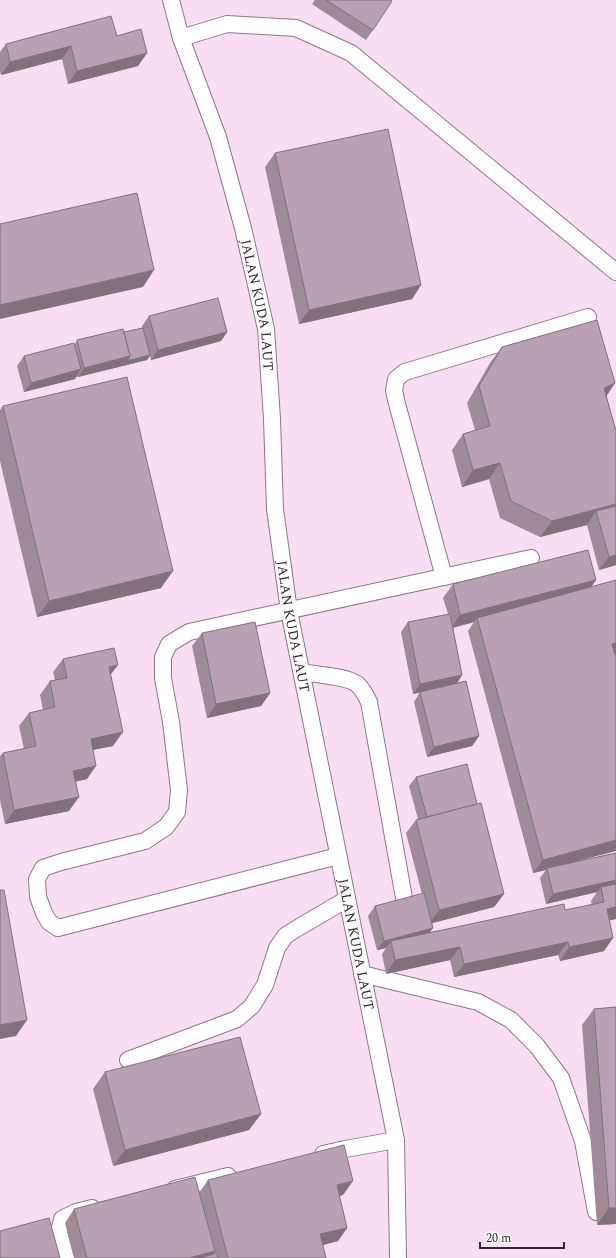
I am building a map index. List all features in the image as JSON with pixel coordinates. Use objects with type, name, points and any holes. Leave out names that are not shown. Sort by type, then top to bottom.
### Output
[{"type":"lane","name":"JALAN KUDA LAUT","points":[[171,0],[181,38],[218,137],[244,228],[266,329],[272,419],[275,509],[289,611],[396,1140],[398,1258]]},
{"type":"lane","points":[[181,38],[227,24],[296,28],[351,53],[616,272]]},
{"type":"lane","points":[[444,577],[396,400],[394,390],[396,379],[405,372],[588,317]]},
{"type":"lane","points":[[338,856],[58,928],[49,922],[44,913],[38,897],[36,879],[43,868],[145,841],[166,827],[177,812],[179,790],[171,722],[163,678],[163,657],[169,644],[189,632],[531,558]]},
{"type":"lane","points":[[302,672],[348,680],[356,684],[362,690],[369,702],[404,898]]},
{"type":"lane","points":[[128,1060],[236,1019],[252,1006],[265,986],[278,948],[285,936],[296,928],[347,899]]},
{"type":"lane","points":[[362,974],[478,1002],[511,1020],[537,1046],[561,1078],[583,1141],[596,1212]]},
{"type":"lane","points":[[306,1158],[396,1140]]},
{"type":"lane","points":[[160,1192],[245,1172]]},
{"type":"lane","points":[[66,1258],[59,1232],[62,1219],[76,1212],[107,1205]]},
{"type":"building","points":[[326,0],[390,0],[392,1],[373,30]]},
{"type":"building","points":[[111,16],[117,36],[141,29],[147,53],[77,71],[71,46],[10,62],[6,44]]},
{"type":"building","points":[[388,129],[421,285],[309,310],[275,153]]},
{"type":"building","points":[[137,193],[154,270],[0,305],[0,224]]},
{"type":"building","points":[[218,298],[227,332],[158,350],[149,316]]},
{"type":"building","points":[[597,320],[615,383],[604,388],[616,431],[616,504],[552,521],[511,501],[500,463],[473,470],[463,434],[490,426],[479,386],[502,347]]},
{"type":"building","points":[[143,328],[150,355],[127,361],[130,356],[124,332]]},
{"type":"building","points":[[123,329],[130,356],[84,368],[77,340]]},
{"type":"building","points":[[74,343],[81,369],[31,383],[24,356]]},
{"type":"building","points":[[127,377],[173,571],[49,601],[3,406]]},
{"type":"building","points":[[616,506],[616,555],[609,557],[596,511]]},
{"type":"building","points":[[588,550],[596,580],[460,615],[453,584]]},
{"type":"building","points":[[616,580],[616,643],[612,644],[616,655],[616,840],[543,860],[477,618]]},
{"type":"building","points":[[450,614],[462,675],[420,684],[408,622]]},
{"type":"building","points":[[255,622],[270,693],[216,704],[202,633]]},
{"type":"building","points":[[114,648],[118,665],[109,667],[123,732],[91,739],[96,766],[73,771],[79,797],[14,810],[3,753],[36,746],[29,713],[55,707],[50,681],[67,678],[63,659]]},
{"type":"building","points":[[466,681],[479,736],[434,747],[420,692]]},
{"type":"building","points":[[467,764],[477,804],[427,817],[416,777]]},
{"type":"building","points":[[481,803],[504,894],[439,910],[416,820]]},
{"type":"building","points":[[616,853],[616,880],[553,894],[547,868]]},
{"type":"building","points":[[616,884],[616,907],[607,909],[613,938],[569,947],[568,942],[464,964],[460,947],[395,960],[391,941],[564,904],[565,910],[604,902],[601,887]]},
{"type":"building","points":[[0,890],[4,890],[27,1020],[0,1025]]},
{"type":"building","points":[[424,893],[433,928],[384,941],[375,906]]},
{"type":"building","points":[[616,1007],[616,1208],[609,1208],[594,1009]]},
{"type":"building","points":[[240,1037],[261,1114],[125,1150],[105,1072]]},
{"type":"building","points":[[344,1145],[353,1181],[337,1185],[347,1228],[320,1234],[326,1258],[228,1258],[208,1180]]},
{"type":"building","points":[[195,1177],[215,1251],[189,1258],[87,1258],[74,1209]]},
{"type":"building","points":[[49,1218],[60,1258],[0,1258],[0,1231]]},
{"type":"building","points":[[217,1253],[218,1258],[200,1258]]}]
